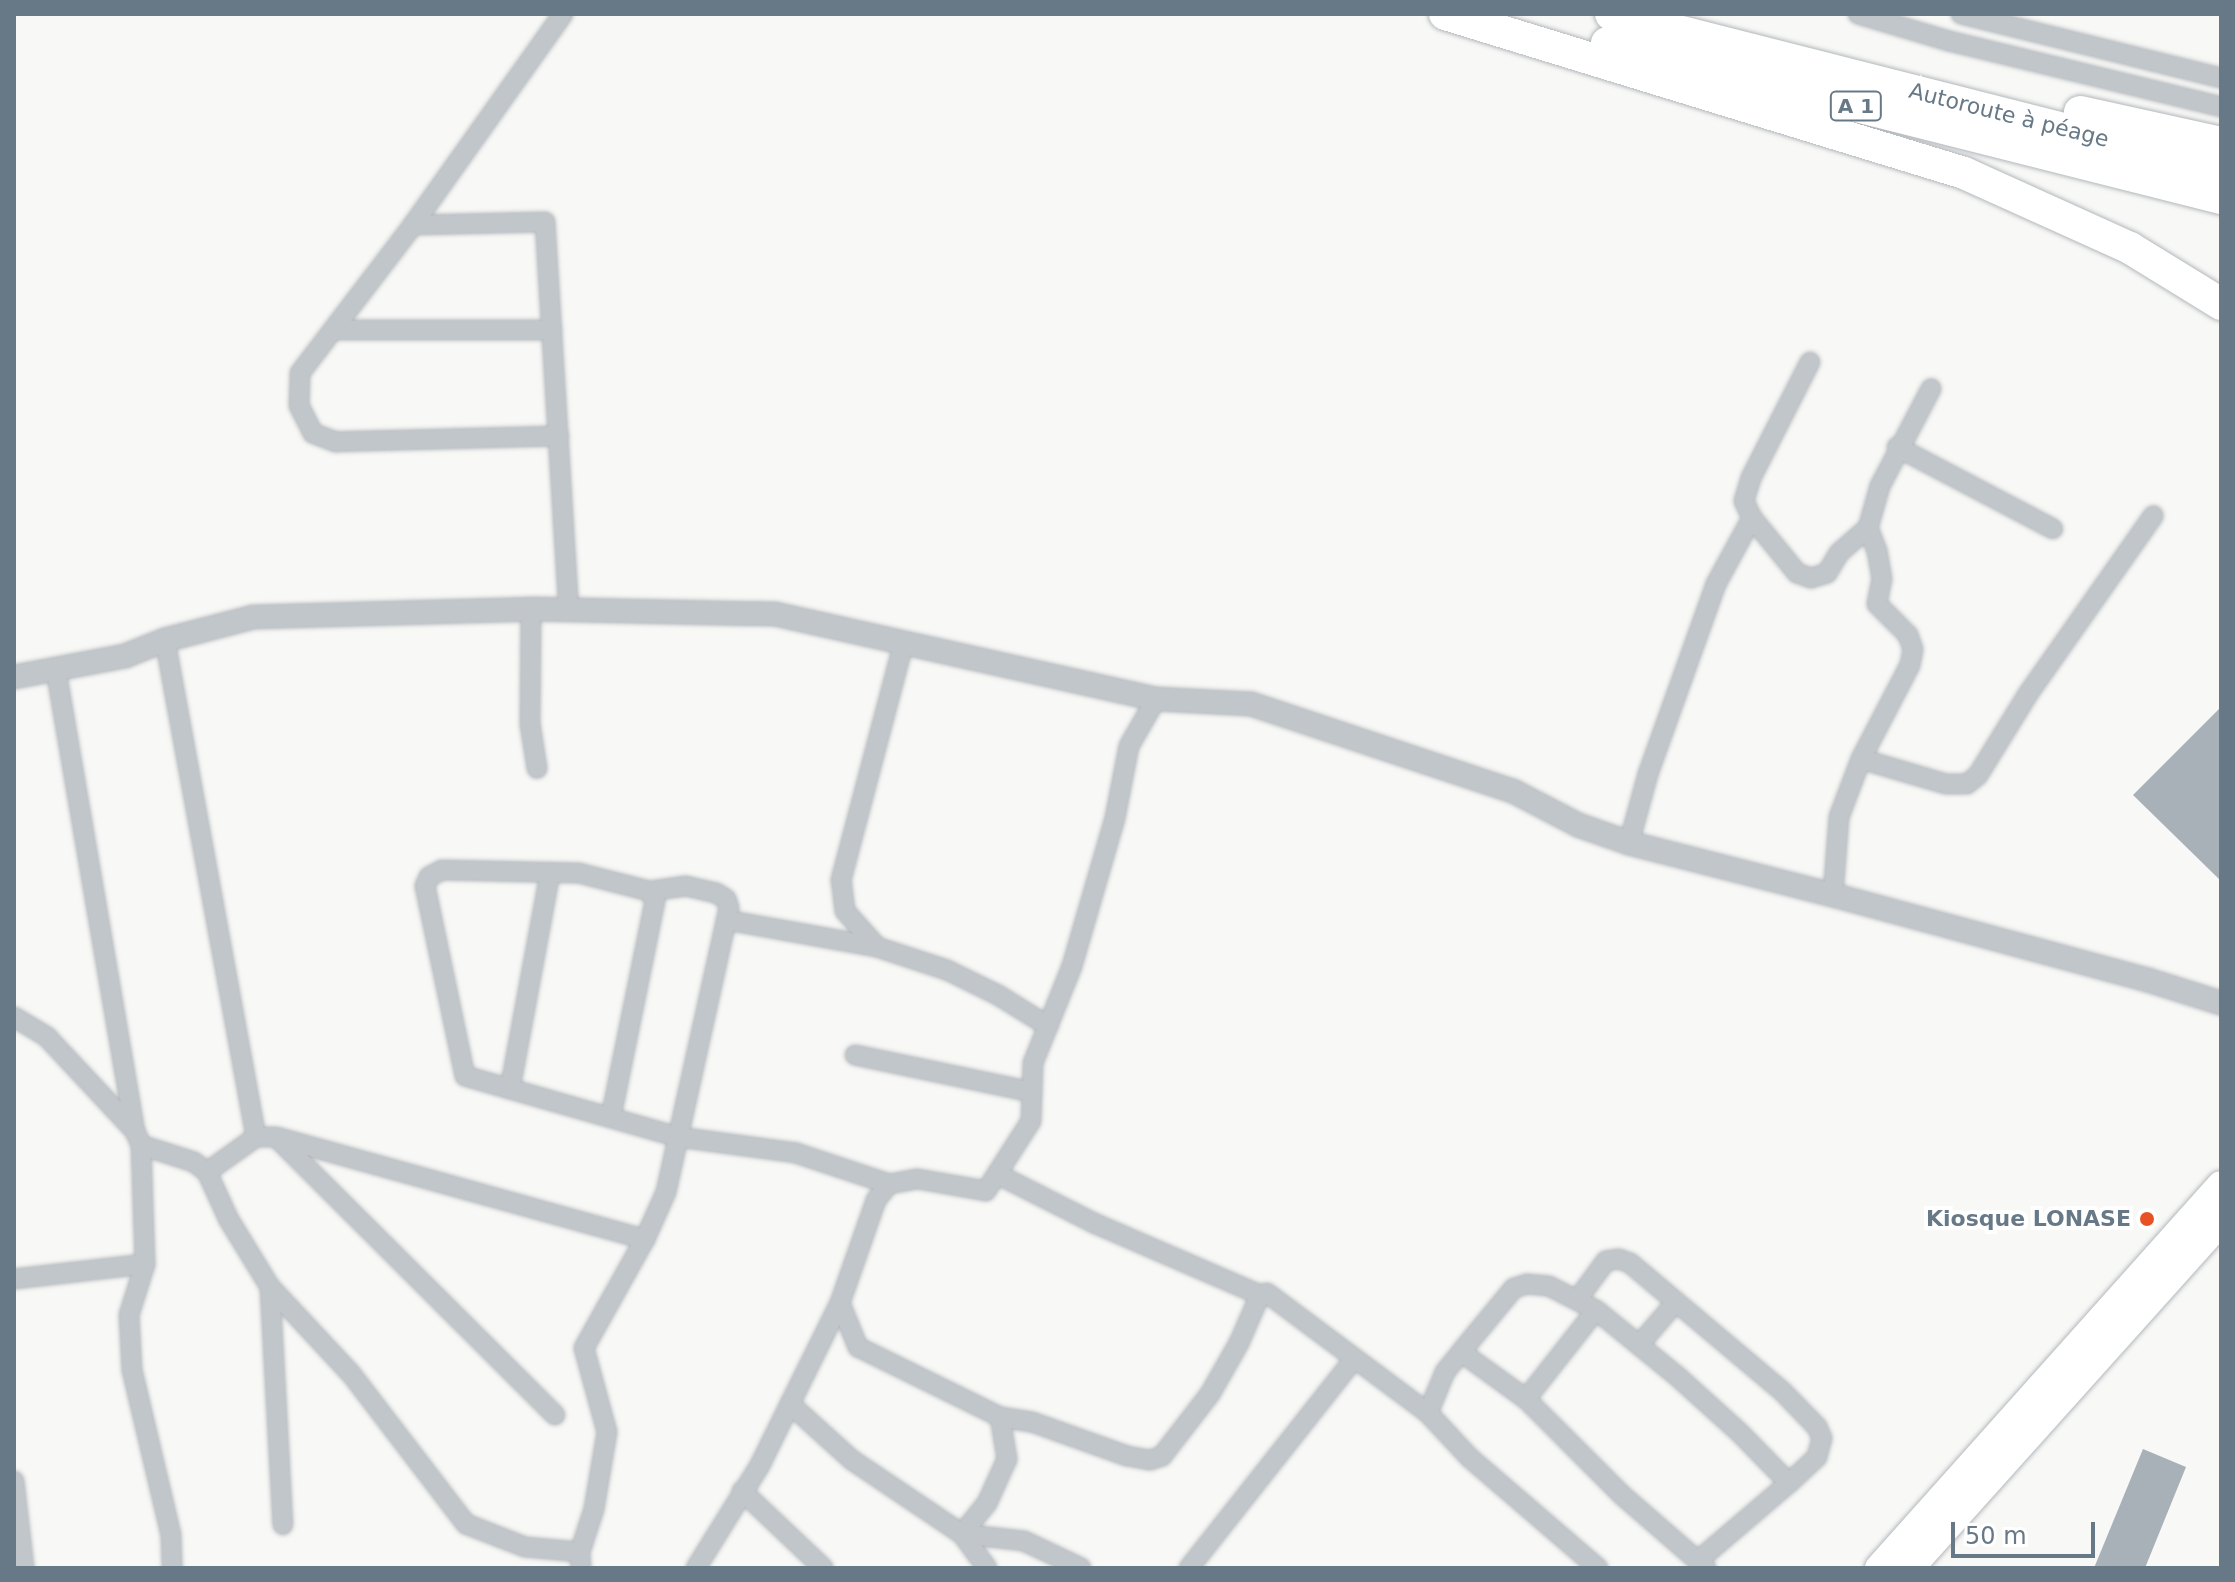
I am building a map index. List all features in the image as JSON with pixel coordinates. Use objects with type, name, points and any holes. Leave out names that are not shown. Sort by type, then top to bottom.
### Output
[{"type":"highway","points":[[1445,14],[1964,173],[2130,248],[2221,304]]},
{"type":"highway","name":"A 1","points":[[1491,14],[2221,198]]},
{"type":"highway","name":"Autoroute à péage","points":[[1611,14],[2221,169]]},
{"type":"highway","points":[[1646,14],[2221,143]]},
{"type":"main road","points":[[1879,1568],[2221,1185]]},
{"type":"main road","points":[[1910,1568],[2221,1221]]},
{"type":"street","points":[[559,436],[336,442],[313,433],[299,405],[300,373],[413,225],[563,14]]},
{"type":"street","points":[[1858,14],[1949,41],[2221,107]]},
{"type":"street","points":[[1961,14],[2028,23],[2221,78]]},
{"type":"street","points":[[413,225],[545,222],[569,610]]},
{"type":"street","points":[[334,330],[552,330]]},
{"type":"street","points":[[1810,362],[1751,478],[1744,501],[1752,518],[1797,573],[1811,578],[1827,573],[1839,553],[1868,528],[1880,486],[1897,447],[1931,389]]},
{"type":"street","points":[[1897,447],[2053,529]]},
{"type":"street","points":[[1861,759],[1946,784],[1967,784],[1978,775],[2028,694],[2153,516]]},
{"type":"street","points":[[1629,843],[1648,774],[1716,584],[1752,518]]},
{"type":"street","points":[[1833,895],[1839,817],[1861,759],[1910,665],[1913,649],[1908,635],[1877,604],[1882,579],[1877,551],[1868,528]]},
{"type":"street","points":[[531,609],[530,724],[537,768]]},
{"type":"street","points":[[14,677],[125,656],[165,640],[253,617],[531,609],[775,614],[1156,699],[1251,704],[1513,791],[1578,825],[1629,843],[2133,975],[2221,1003]]},
{"type":"street","points":[[165,640],[256,1137]]},
{"type":"street","points":[[877,947],[845,911],[841,880],[904,642]]},
{"type":"street","points":[[56,670],[138,1138],[145,1264],[129,1315],[132,1370],[171,1535],[172,1568]]},
{"type":"street","points":[[14,1017],[47,1037],[138,1138],[194,1162],[207,1172],[229,1220],[270,1287],[352,1375],[466,1524],[525,1547],[580,1560],[594,1509],[607,1432],[584,1348],[645,1239],[666,1192],[678,1137],[726,920],[726,899],[716,893],[686,886],[649,891],[579,873],[442,870],[429,877],[425,886],[465,1076],[678,1137],[796,1153],[889,1184],[918,1179],[986,1191],[1031,1121],[1033,1063],[1072,966],[1115,818],[1129,746],[1156,699]]},
{"type":"street","points":[[510,1089],[550,873]]},
{"type":"street","points":[[611,1117],[655,900],[649,891]]},
{"type":"street","points":[[726,920],[877,947],[947,970],[998,995],[1048,1026]]},
{"type":"street","points":[[855,1055],[1032,1092]]},
{"type":"street","points":[[207,1172],[256,1137],[276,1137],[645,1239]]},
{"type":"street","points":[[276,1137],[555,1415]]},
{"type":"street","points":[[997,1174],[1094,1223],[1260,1295],[1267,1293],[1278,1299],[1428,1413],[1470,1458],[1598,1568]]},
{"type":"street","points":[[696,1568],[790,1404],[840,1303],[876,1200],[889,1184]]},
{"type":"street","points":[[1461,1352],[1526,1399],[1622,1495],[1703,1564],[1817,1457],[1822,1438],[1817,1427],[1783,1392],[1630,1263],[1619,1259],[1606,1261],[1577,1300]]},
{"type":"street","points":[[14,1279],[145,1264]]},
{"type":"street","points":[[1428,1413],[1445,1372],[1514,1288],[1527,1284],[1549,1286],[1596,1310],[1639,1345],[1739,1432],[1789,1483]]},
{"type":"street","points":[[270,1287],[283,1525]]},
{"type":"street","points":[[840,1303],[858,1347],[1000,1417],[1032,1422],[1127,1456],[1150,1460],[1162,1456],[1210,1394],[1239,1343],[1260,1295]]},
{"type":"street","points":[[1639,1345],[1675,1303]]},
{"type":"street","points":[[1526,1399],[1596,1310]]},
{"type":"street","points":[[1189,1568],[1354,1359]]},
{"type":"street","points":[[790,1404],[852,1460],[962,1534],[987,1568]]},
{"type":"street","points":[[962,1534],[987,1503],[1007,1459],[1000,1417]]},
{"type":"street","points":[[14,1481],[24,1568]]},
{"type":"street","points":[[742,1491],[823,1568]]},
{"type":"street","points":[[962,1534],[1024,1541],[1081,1568]]},
{"type":"building","points":[[2221,707],[2221,881],[2133,795]]},
{"type":"building","points":[[2143,1449],[2186,1467],[2145,1568],[2094,1568]]},
{"type":"place","name":"Kiosque LONASE","points":[[2147,1219]]}]
